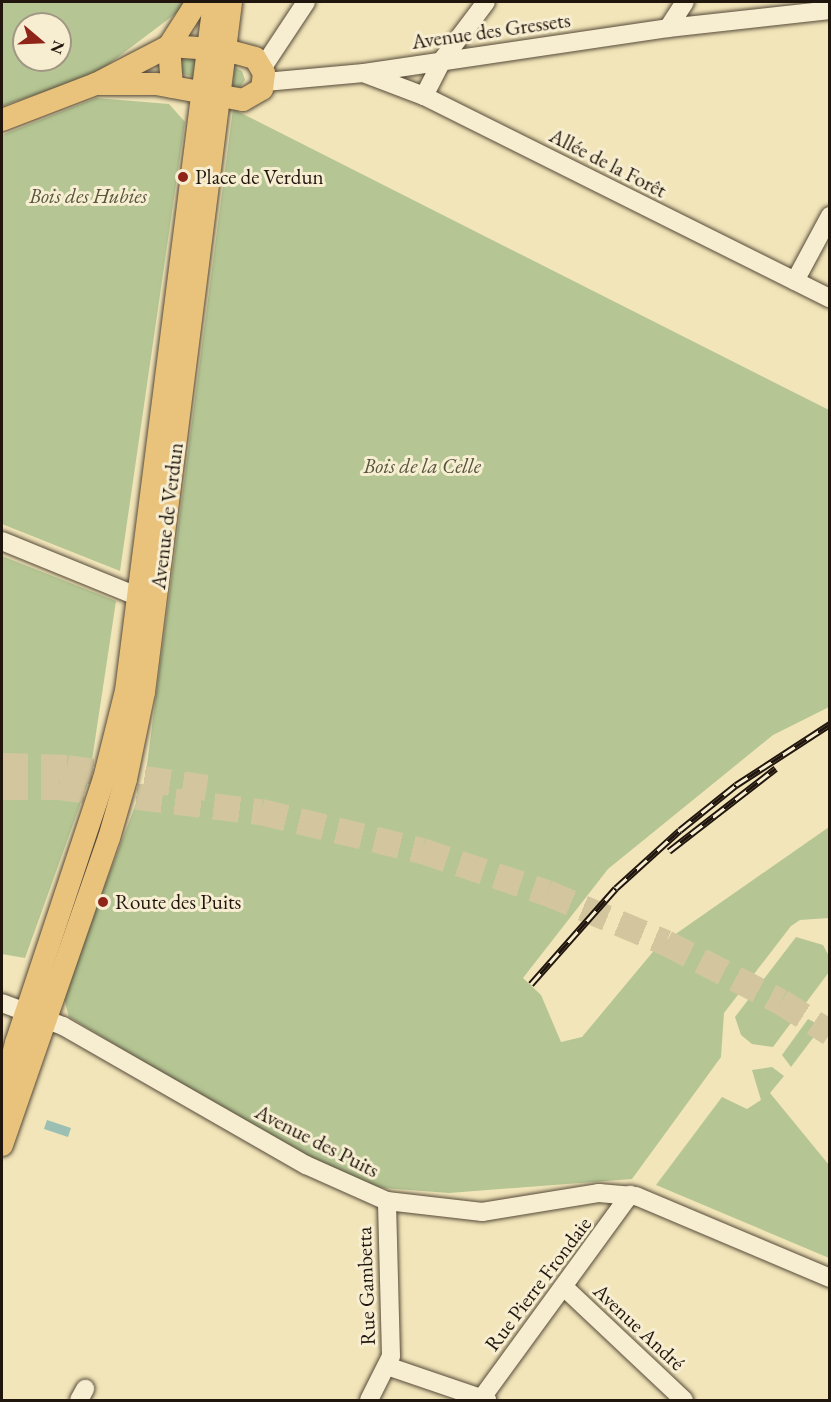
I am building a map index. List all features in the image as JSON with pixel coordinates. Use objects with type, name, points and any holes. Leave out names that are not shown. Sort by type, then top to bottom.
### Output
[{"type":"main road","name":"Avenue de Verdun","points":[[36,1014],[117,735],[139,597],[217,50],[231,2]]},
{"type":"main road","name":"Avenue de Verdun","points":[[201,4],[217,50]]},
{"type":"main road","points":[[2,120],[96,84],[169,46],[201,4]]},
{"type":"main road","points":[[141,60],[201,4]]},
{"type":"main road","points":[[96,84],[172,87],[211,95],[250,98],[264,75],[255,58],[217,50],[169,46]]},
{"type":"main road","points":[[169,46],[172,87]]},
{"type":"main road","name":"Avenue de Verdun","points":[[36,1014],[112,828],[144,692],[211,95]]},
{"type":"main road","points":[[2,1098],[36,1014]]},
{"type":"main road","points":[[2,1146],[36,1014]]},
{"type":"street","points":[[264,75],[306,2]]},
{"type":"street","points":[[424,96],[443,59],[486,2]]},
{"type":"street","points":[[668,28],[685,2]]},
{"type":"street","name":"Avenue des Gressets","points":[[264,75],[364,73],[443,59],[497,56],[668,28],[825,13]]},
{"type":"street","name":"Allée de la Forêt","points":[[364,73],[424,96],[830,298]]},
{"type":"street","points":[[795,281],[830,216]]},
{"type":"street","points":[[2,541],[139,597]]},
{"type":"street","name":"Avenue des Puits","points":[[2,1003],[36,1014],[306,1164],[387,1201],[482,1212],[598,1193],[630,1195],[648,1199],[830,1278]]},
{"type":"street","name":"Rue Pierre Frondaie","points":[[484,1400],[630,1195]]},
{"type":"street","name":"Rue Gambetta","points":[[369,1401],[391,1356],[387,1201]]},
{"type":"street","name":"Avenue André","points":[[564,1287],[684,1401]]},
{"type":"street","points":[[387,1366],[484,1400]]},
{"type":"green space","points":[[2,2],[191,2],[93,76],[2,106]]},
{"type":"green space","points":[[177,53],[200,56],[197,77],[178,73]]},
{"type":"green space","points":[[234,67],[242,71],[245,80],[240,87],[232,90]]},
{"type":"green space","name":"Bois des Hubies","points":[[96,98],[169,104],[185,122],[120,571],[2,524],[2,135]]},
{"type":"green space","name":"Bois de la Celle","points":[[233,109],[829,410],[829,707],[773,735],[608,869],[523,978],[541,995],[561,1042],[582,1037],[657,947],[829,827],[829,918],[800,920],[791,926],[724,1013],[721,1057],[632,1179],[449,1193],[383,1188],[356,1181],[295,1152],[69,1017],[63,995],[145,780]]},
{"type":"green space","points":[[2,556],[116,601],[89,780],[25,958],[2,954]]},
{"type":"green space","points":[[796,937],[823,945],[829,956],[829,972],[773,1047],[752,1044],[741,1035],[735,1017]]},
{"type":"green space","points":[[808,1019],[822,1026],[791,1067],[782,1055]]},
{"type":"green space","points":[[772,1067],[784,1076],[770,1093],[829,1165],[829,1258],[656,1185],[722,1097],[747,1109],[761,1100],[752,1070]]},
{"type":"water","points":[[47,1120],[71,1128],[68,1137],[44,1129]]},
{"type":"tunnel","points":[[2,766],[67,768],[207,788]]},
{"type":"tunnel","points":[[2,787],[59,787],[261,812],[422,851],[547,893],[666,943],[781,1002],[830,1033]]},
{"type":"railway","points":[[531,984],[616,888],[680,830],[736,785],[830,724]]},
{"type":"railway","points":[[669,851],[776,768]]},
{"type":"place","name":"Place de Verdun","points":[[183,177]]},
{"type":"place","name":"Route des Puits","points":[[103,902]]}]
